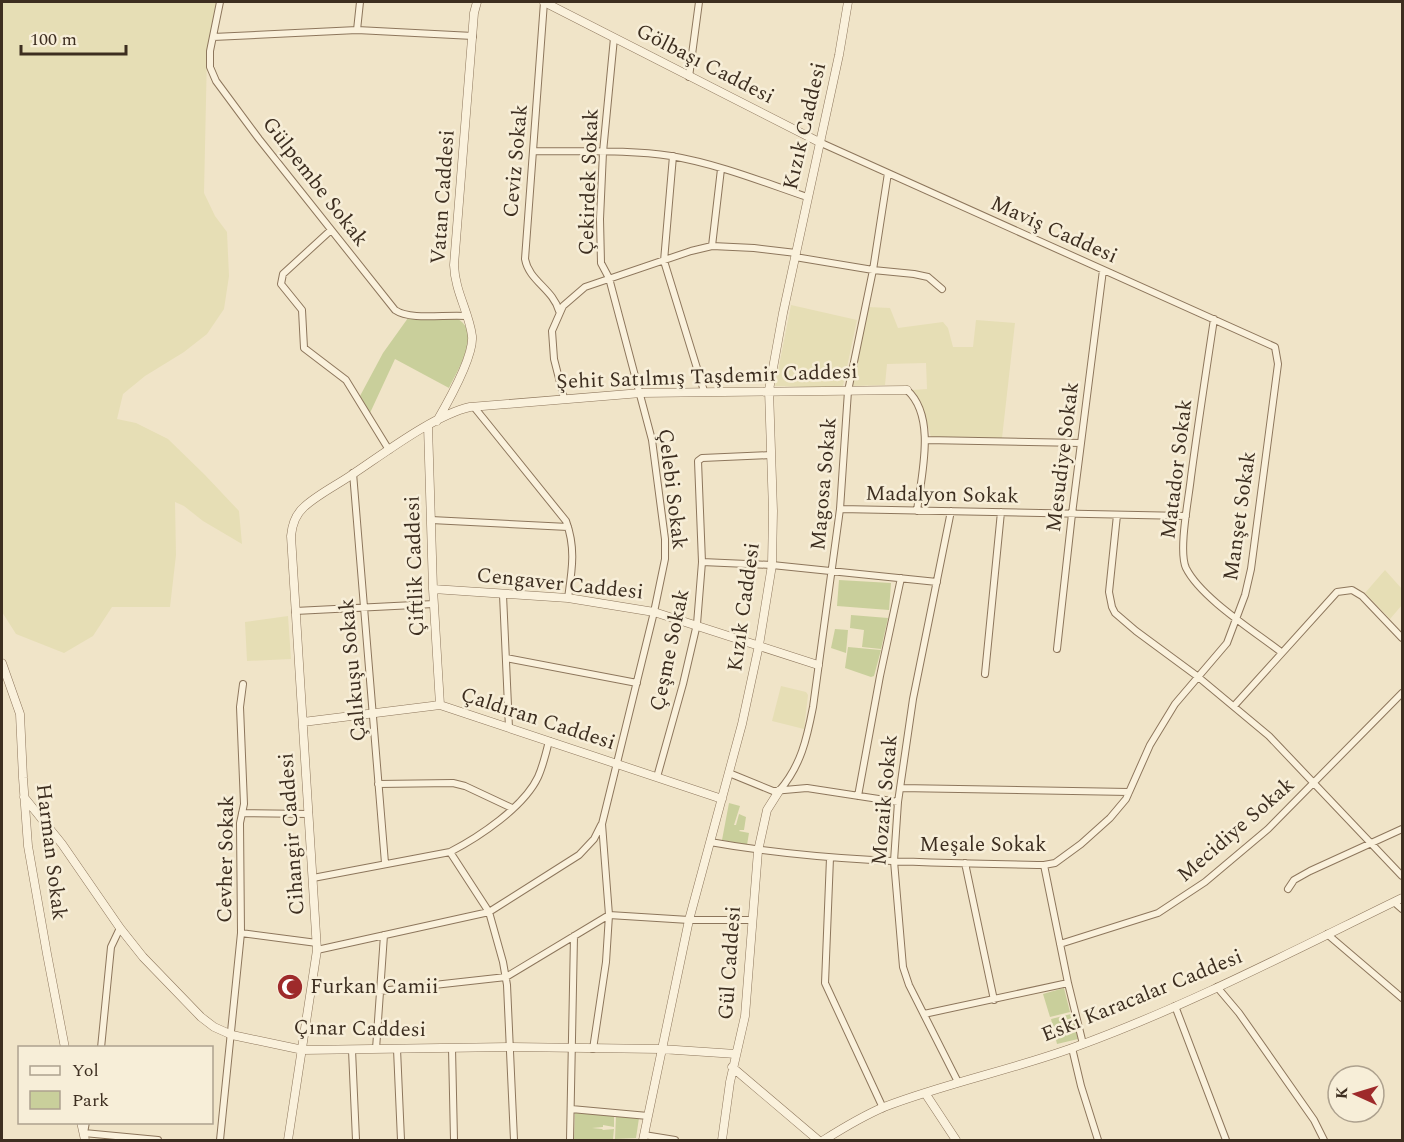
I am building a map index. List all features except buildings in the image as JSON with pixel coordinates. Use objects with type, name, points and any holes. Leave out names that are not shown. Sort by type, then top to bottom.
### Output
[{"type":"street","name":"Gülpembe Sokak","points":[[220,2],[210,60],[216,81],[259,139],[388,302],[400,313],[466,316]]},
{"type":"street","points":[[357,30],[360,2]]},
{"type":"street","name":"Vatan Caddesi","points":[[436,422],[452,395],[470,350],[472,334],[456,283],[454,265],[477,2]]},
{"type":"street","name":"Gölbaşı Caddesi","points":[[544,2],[819,142]]},
{"type":"street","name":"Ceviz Sokak","points":[[544,2],[525,259],[528,271],[554,298],[559,311]]},
{"type":"street","points":[[689,77],[699,2]]},
{"type":"street","name":"Kızık Caddesi","points":[[643,1138],[689,920],[742,723],[759,645],[772,565],[769,390],[848,2]]},
{"type":"street","points":[[213,37],[357,30],[473,36]]},
{"type":"street","name":"Çekirdek Sokak","points":[[614,38],[603,152],[601,263],[609,278],[641,393]]},
{"type":"street","name":"Maviş Caddesi","points":[[819,142],[1275,347]]},
{"type":"street","points":[[534,151],[673,156],[807,197]]},
{"type":"street","points":[[673,156],[663,261],[704,391]]},
{"type":"street","points":[[712,246],[721,169]]},
{"type":"street","name":"Magosa Sokak","points":[[779,790],[790,778],[801,758],[810,724],[840,509],[848,391],[873,270],[888,173]]},
{"type":"street","points":[[331,230],[281,278],[282,287],[302,310],[304,348],[346,380],[389,450]]},
{"type":"street","points":[[564,398],[552,344],[552,331],[559,311],[585,286],[712,246],[754,248],[873,270],[922,275],[942,289]]},
{"type":"street","name":"Mesudiye Sokak","points":[[1057,649],[1103,270]]},
{"type":"street","name":"Matador Sokak","points":[[1214,319],[1186,516],[1183,553],[1187,569],[1205,591],[1281,652]]},
{"type":"street","name":"Manşet Sokak","points":[[1197,676],[1227,643],[1245,595],[1251,569],[1278,364],[1275,347]]},
{"type":"street","points":[[907,390],[918,404],[926,440],[917,511]]},
{"type":"street","name":"Şehit Satılmış Taşdemir Caddesi","points":[[293,523],[304,507],[353,473],[453,412],[474,407],[641,393],[907,390]]},
{"type":"street","name":"Çelebi Sokak","points":[[602,824],[664,573],[665,539],[652,440],[641,393]]},
{"type":"street","points":[[474,407],[566,521],[574,553],[568,598]]},
{"type":"street","name":"Çiftlik Caddesi","points":[[428,426],[433,589],[440,705]]},
{"type":"street","points":[[926,440],[1081,443]]},
{"type":"street","name":"Çeşme Sokak","points":[[657,777],[697,624],[702,562],[696,465],[702,458],[771,455]]},
{"type":"street","name":"Çalıkuşu Sokak","points":[[353,473],[385,863]]},
{"type":"street","name":"Madalyon Sokak","points":[[840,509],[1186,516]]},
{"type":"street","name":"Mozaik Sokak","points":[[951,511],[913,699],[898,802],[894,861],[903,968],[958,1082]]},
{"type":"street","points":[[985,674],[1001,512]]},
{"type":"street","points":[[1117,515],[1109,592],[1112,607],[1129,625],[1197,676],[1269,736],[1402,876]]},
{"type":"street","points":[[431,520],[568,527]]},
{"type":"street","name":"Cihangir Caddesi","points":[[288,1140],[317,946],[295,612],[291,536],[293,523]]},
{"type":"street","points":[[702,562],[772,565],[937,582]]},
{"type":"street","points":[[858,796],[901,578]]},
{"type":"street","name":"Cengaver Caddesi","points":[[433,589],[568,598],[654,612],[697,624],[818,665]]},
{"type":"street","points":[[1234,706],[1332,596],[1341,590],[1352,590],[1362,596],[1402,638]]},
{"type":"street","points":[[503,595],[509,728]]},
{"type":"street","points":[[295,612],[364,606],[434,604]]},
{"type":"street","points":[[506,658],[637,683]]},
{"type":"street","name":"Harman Sokak","points":[[2,663],[20,714],[24,797],[31,866],[65,1046]]},
{"type":"street","name":"Meşale Sokak","points":[[710,842],[758,851],[830,858],[1044,865],[1054,863],[1081,844],[1110,818],[1129,792],[1150,745],[1165,719],[1197,676]]},
{"type":"street","name":"Cevher Sokak","points":[[220,1140],[241,933],[240,828],[244,804],[240,707],[243,684]]},
{"type":"street","name":"Mecidiye Sokak","points":[[1060,944],[1148,917],[1175,903],[1205,882],[1268,829],[1402,693]]},
{"type":"street","name":"Çaldıran Caddesi","points":[[303,722],[440,705],[722,799]]},
{"type":"street","points":[[313,878],[450,852],[475,838],[527,794],[539,776],[549,741]]},
{"type":"street","points":[[729,773],[767,790],[807,788],[898,802]]},
{"type":"street","points":[[378,784],[453,783],[465,786],[512,808]]},
{"type":"street","points":[[900,788],[1129,792]]},
{"type":"street","name":"Gül Caddesi","points":[[722,1140],[732,1067],[745,1016],[758,851],[764,817],[779,790]]},
{"type":"street","name":"Çınar Caddesi","points":[[24,797],[62,843],[120,928],[143,957],[201,1017],[214,1027],[232,1035],[303,1050],[511,1047],[660,1049],[736,1054]]},
{"type":"street","points":[[242,813],[309,814]]},
{"type":"street","points":[[241,933],[317,946],[384,935],[489,912],[579,855],[594,839],[602,824]]},
{"type":"street","points":[[593,1049],[606,962],[609,915],[602,824]]},
{"type":"street","points":[[1288,889],[1294,880],[1310,871],[1402,829]]},
{"type":"street","points":[[450,852],[489,912],[506,976],[514,1140]]},
{"type":"street","points":[[830,858],[825,983],[883,1108]]},
{"type":"street","points":[[965,863],[994,1000]]},
{"type":"street","points":[[1044,865],[1083,1044]]},
{"type":"street","name":"Eski Karacalar Caddesi","points":[[824,1140],[855,1121],[883,1108],[958,1082],[1072,1048],[1175,1006],[1402,898]]},
{"type":"street","points":[[1394,902],[1402,909]]},
{"type":"street","points":[[380,991],[506,976],[609,915],[689,920],[751,920]]},
{"type":"street","points":[[101,1046],[111,947],[120,928]]},
{"type":"street","points":[[1327,934],[1402,998]]},
{"type":"street","points":[[376,1049],[384,935]]},
{"type":"street","points":[[570,1140],[574,936]]},
{"type":"street","points":[[924,1014],[1068,983]]},
{"type":"street","points":[[1217,987],[1239,1013],[1314,1120],[1324,1140]]},
{"type":"street","points":[[1175,1006],[1226,1140]]},
{"type":"street","points":[[452,1048],[454,1140]]},
{"type":"street","points":[[1072,1048],[1098,1140]]},
{"type":"street","points":[[397,1049],[401,1140]]},
{"type":"street","points":[[352,1050],[356,1140]]},
{"type":"street","points":[[732,1067],[818,1140]]},
{"type":"street","points":[[926,1093],[956,1140]]},
{"type":"street","points":[[571,1108],[648,1116]]},
{"type":"street","points":[[85,1137],[158,1140]]},
{"type":"street","points":[[643,1138],[675,1140]]},
{"type":"shaded area","points":[[2,2],[216,2],[207,54],[204,193],[215,216],[227,232],[229,276],[224,309],[207,334],[184,352],[145,376],[123,394],[117,419],[136,423],[168,439],[205,475],[239,511],[242,544],[175,502],[176,555],[170,607],[112,607],[93,636],[64,653],[16,634],[2,612]]},
{"type":"shaded area","points":[[791,305],[857,320],[843,386],[838,388],[775,386]]},
{"type":"shaded area","points":[[868,307],[890,308],[898,328],[943,322],[948,328],[953,347],[973,347],[976,320],[1015,323],[1002,438],[931,437],[921,402],[912,390],[927,389],[926,363],[887,364],[885,385],[853,386]]},
{"type":"shaded area","points":[[1385,570],[1402,589],[1402,605],[1390,619],[1365,593]]},
{"type":"shaded area","points":[[288,616],[291,659],[247,661],[245,622]]},
{"type":"shaded area","points":[[781,686],[806,692],[808,695],[804,729],[772,721]]},
{"type":"green space","points":[[453,317],[462,322],[467,330],[468,339],[463,360],[449,388],[395,359],[370,413],[360,396],[383,353],[408,318]]},
{"type":"green space","points":[[839,580],[891,583],[889,610],[837,606]]},
{"type":"green space","points":[[851,615],[888,618],[881,649],[862,647],[864,630],[850,628]]},
{"type":"green space","points":[[835,629],[848,630],[846,653],[831,648]]},
{"type":"green space","points":[[848,647],[881,650],[874,676],[845,668]]},
{"type":"green space","points":[[729,803],[740,806],[734,825],[736,825],[739,814],[746,817],[744,830],[739,831],[749,833],[747,845],[722,840]]},
{"type":"green space","points":[[1064,988],[1070,1012],[1050,1017],[1043,994]]},
{"type":"green space","points":[[1071,1014],[1078,1039],[1057,1044],[1051,1019]]},
{"type":"green space","points":[[575,1113],[614,1116],[614,1127],[603,1125],[603,1127],[592,1128],[614,1129],[613,1139],[574,1140]]},
{"type":"green space","points":[[616,1116],[639,1118],[636,1138],[615,1139]]},
{"type":"place","name":"Furkan Camii","points":[[290,987]]}]
